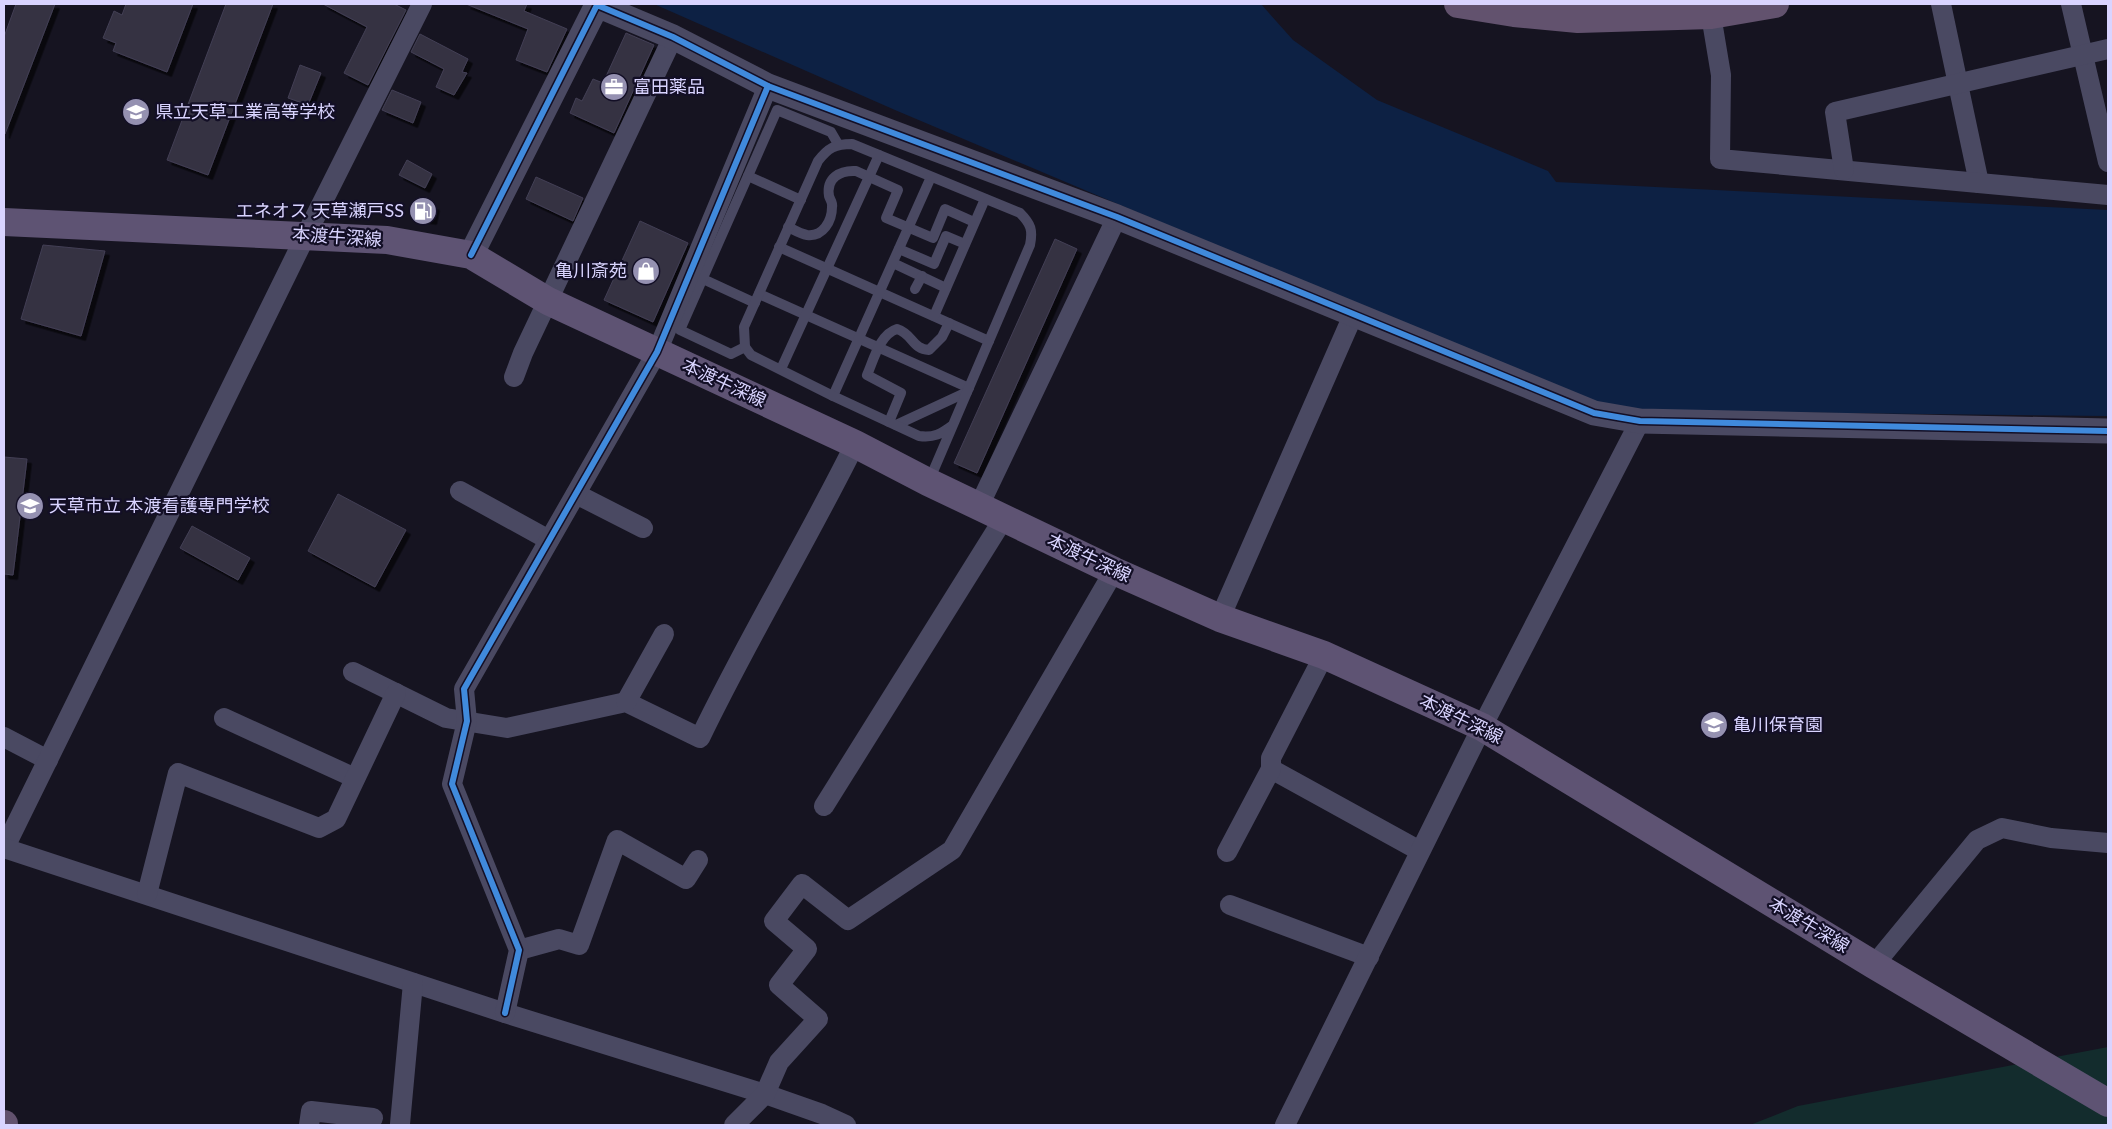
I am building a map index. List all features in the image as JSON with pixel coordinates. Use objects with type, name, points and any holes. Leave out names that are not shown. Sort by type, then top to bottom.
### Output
[{"type":"highway","points":[[1458,4],[1514,13],[1578,19],[1711,16],[1775,4]]},
{"type":"main road","name":"本渡牛深線","points":[[4,222],[387,240],[471,255],[548,302],[855,444],[928,482],[1114,570],[1220,618],[1324,655],[1482,726],[1874,965],[2108,1103]]},
{"type":"street","points":[[422,4],[306,235],[5,848],[505,1013],[765,1094],[822,1114],[846,1125]]},
{"type":"street","points":[[471,255],[596,4],[673,37],[768,86],[1117,216],[1594,413],[1640,421],[2108,431]]},
{"type":"street","points":[[1941,4],[1979,182]]},
{"type":"street","points":[[2071,4],[2108,162]]},
{"type":"street","points":[[1711,16],[1721,75],[1720,159],[2108,195]]},
{"type":"street","points":[[514,377],[523,353],[673,37]]},
{"type":"street","points":[[1844,170],[1835,112],[2108,49]]},
{"type":"street","points":[[505,1013],[519,950],[452,784],[467,721],[464,689],[657,352],[768,86]]},
{"type":"street","points":[[979,506],[1117,216]]},
{"type":"street","points":[[1220,618],[1354,313]]},
{"type":"street","points":[[1286,1125],[1482,726],[1640,421]]},
{"type":"street","points":[[353,672],[446,718],[507,728],[626,702],[700,738],[733,670],[822,510],[855,444]]},
{"type":"street","points":[[460,491],[549,540]]},
{"type":"street","points":[[576,494],[643,528]]},
{"type":"street","points":[[824,806],[1004,518]]},
{"type":"street","points":[[734,1125],[765,1094],[778,1062],[818,1019],[779,985],[807,948],[774,921],[802,884],[848,920],[952,850],[1114,570]]},
{"type":"street","points":[[626,702],[664,634]]},
{"type":"street","points":[[1227,852],[1271,769],[1271,758],[1324,655]]},
{"type":"street","points":[[146,894],[178,773],[318,828],[336,819],[396,693]]},
{"type":"street","points":[[224,718],[355,778]]},
{"type":"street","points":[[4,737],[48,760]]},
{"type":"street","points":[[1271,769],[1420,851]]},
{"type":"street","points":[[1874,965],[1977,840],[2002,828],[2051,838],[2108,843]]},
{"type":"street","points":[[519,950],[559,939],[579,946],[617,840],[686,879],[698,860]]},
{"type":"street","points":[[1230,905],[1368,957]]},
{"type":"street","points":[[400,1124],[413,983]]},
{"type":"street","points":[[309,1125],[311,1111],[373,1118]]},
{"type":"lane","points":[[746,347],[731,354],[680,330],[777,110],[830,132],[838,144]]},
{"type":"lane","points":[[928,482],[953,425],[1030,245],[1032,232],[1029,221],[1020,213],[852,144],[838,144],[827,149],[818,161],[788,227],[744,326],[746,347],[751,355],[919,436],[931,438],[941,434],[953,425]]},
{"type":"lane","points":[[781,370],[879,155]]},
{"type":"lane","points":[[788,227],[806,235],[817,234],[826,228],[831,218],[833,204],[829,196],[833,178],[840,172],[849,171],[856,171],[898,190],[886,218],[908,228],[933,238],[945,209],[974,222]]},
{"type":"lane","points":[[748,176],[801,200]]},
{"type":"lane","points":[[833,396],[931,177]]},
{"type":"lane","points":[[934,316],[985,199]]},
{"type":"lane","points":[[899,249],[934,264],[946,236],[965,244]]},
{"type":"lane","points":[[779,247],[989,341]]},
{"type":"lane","points":[[893,263],[946,288]]},
{"type":"lane","points":[[915,289],[922,276]]},
{"type":"lane","points":[[703,279],[757,299],[806,314],[880,347],[968,390]]},
{"type":"lane","points":[[893,424],[901,393],[867,375],[880,347],[890,331],[897,329],[911,336],[916,345],[921,349],[929,350],[942,337],[949,323]]},
{"type":"lane","points":[[893,424],[968,390]]},
{"type":"green space","points":[[2108,1047],[2108,1125],[1750,1125],[1798,1106]]},
{"type":"water","points":[[654,4],[1261,4],[1293,40],[1377,100],[1548,171],[1556,182],[2108,210],[2108,416],[1658,411],[1606,405],[1563,392],[895,110]]},
{"type":"building","points":[[16,4],[55,4],[5,134],[4,37]]},
{"type":"building","points":[[126,4],[193,4],[167,72],[113,51],[116,43],[103,38],[114,11],[122,15]]},
{"type":"building","points":[[226,4],[273,4],[208,175],[167,160]]},
{"type":"building","points":[[323,4],[394,4],[406,10],[368,85],[344,73],[367,27]]},
{"type":"building","points":[[466,4],[527,4],[524,11],[567,29],[547,72],[516,60],[528,29]]},
{"type":"building","points":[[626,33],[654,45],[614,133],[570,113],[576,98],[582,101],[593,79],[603,83]]},
{"type":"building","points":[[420,34],[468,59],[462,72],[467,73],[454,95],[436,87],[444,69],[411,52]]},
{"type":"building","points":[[300,65],[321,73],[308,105],[288,98]]},
{"type":"building","points":[[392,90],[421,102],[413,123],[382,110]]},
{"type":"building","points":[[407,160],[432,174],[425,188],[399,175]]},
{"type":"building","points":[[536,177],[583,198],[573,221],[526,199]]},
{"type":"building","name":"エネオス 天草瀬戸SS","points":[[414,203],[435,206],[432,220],[412,217]]},
{"type":"building","name":"亀川斎苑","points":[[640,221],[688,243],[653,322],[604,300]]},
{"type":"building","points":[[1055,239],[1077,249],[977,473],[954,463]]},
{"type":"building","points":[[43,245],[105,251],[81,336],[21,319]]},
{"type":"building","points":[[4,457],[27,459],[13,575],[4,574]]},
{"type":"building","points":[[338,494],[406,530],[375,587],[308,551]]},
{"type":"building","points":[[192,526],[250,558],[238,580],[180,548]]},
{"type":"cycle path","points":[[471,255],[597,5],[673,37],[768,86],[1117,217],[1594,413],[1640,421],[2108,431]]},
{"type":"cycle path","points":[[505,1013],[519,950],[452,784],[467,721],[464,689],[657,352],[768,86]]},
{"type":"place","name":"富田薬品","points":[[614,87]]},
{"type":"place","name":"県立天草工業高等学校","points":[[136,112]]},
{"type":"place","name":"エネオス 天草瀬戸SS","points":[[423,211]]},
{"type":"place","name":"亀川斎苑","points":[[646,271]]},
{"type":"place","name":"天草市立 本渡看護専門学校","points":[[30,506]]},
{"type":"place","name":"亀川保育園","points":[[1714,725]]}]
